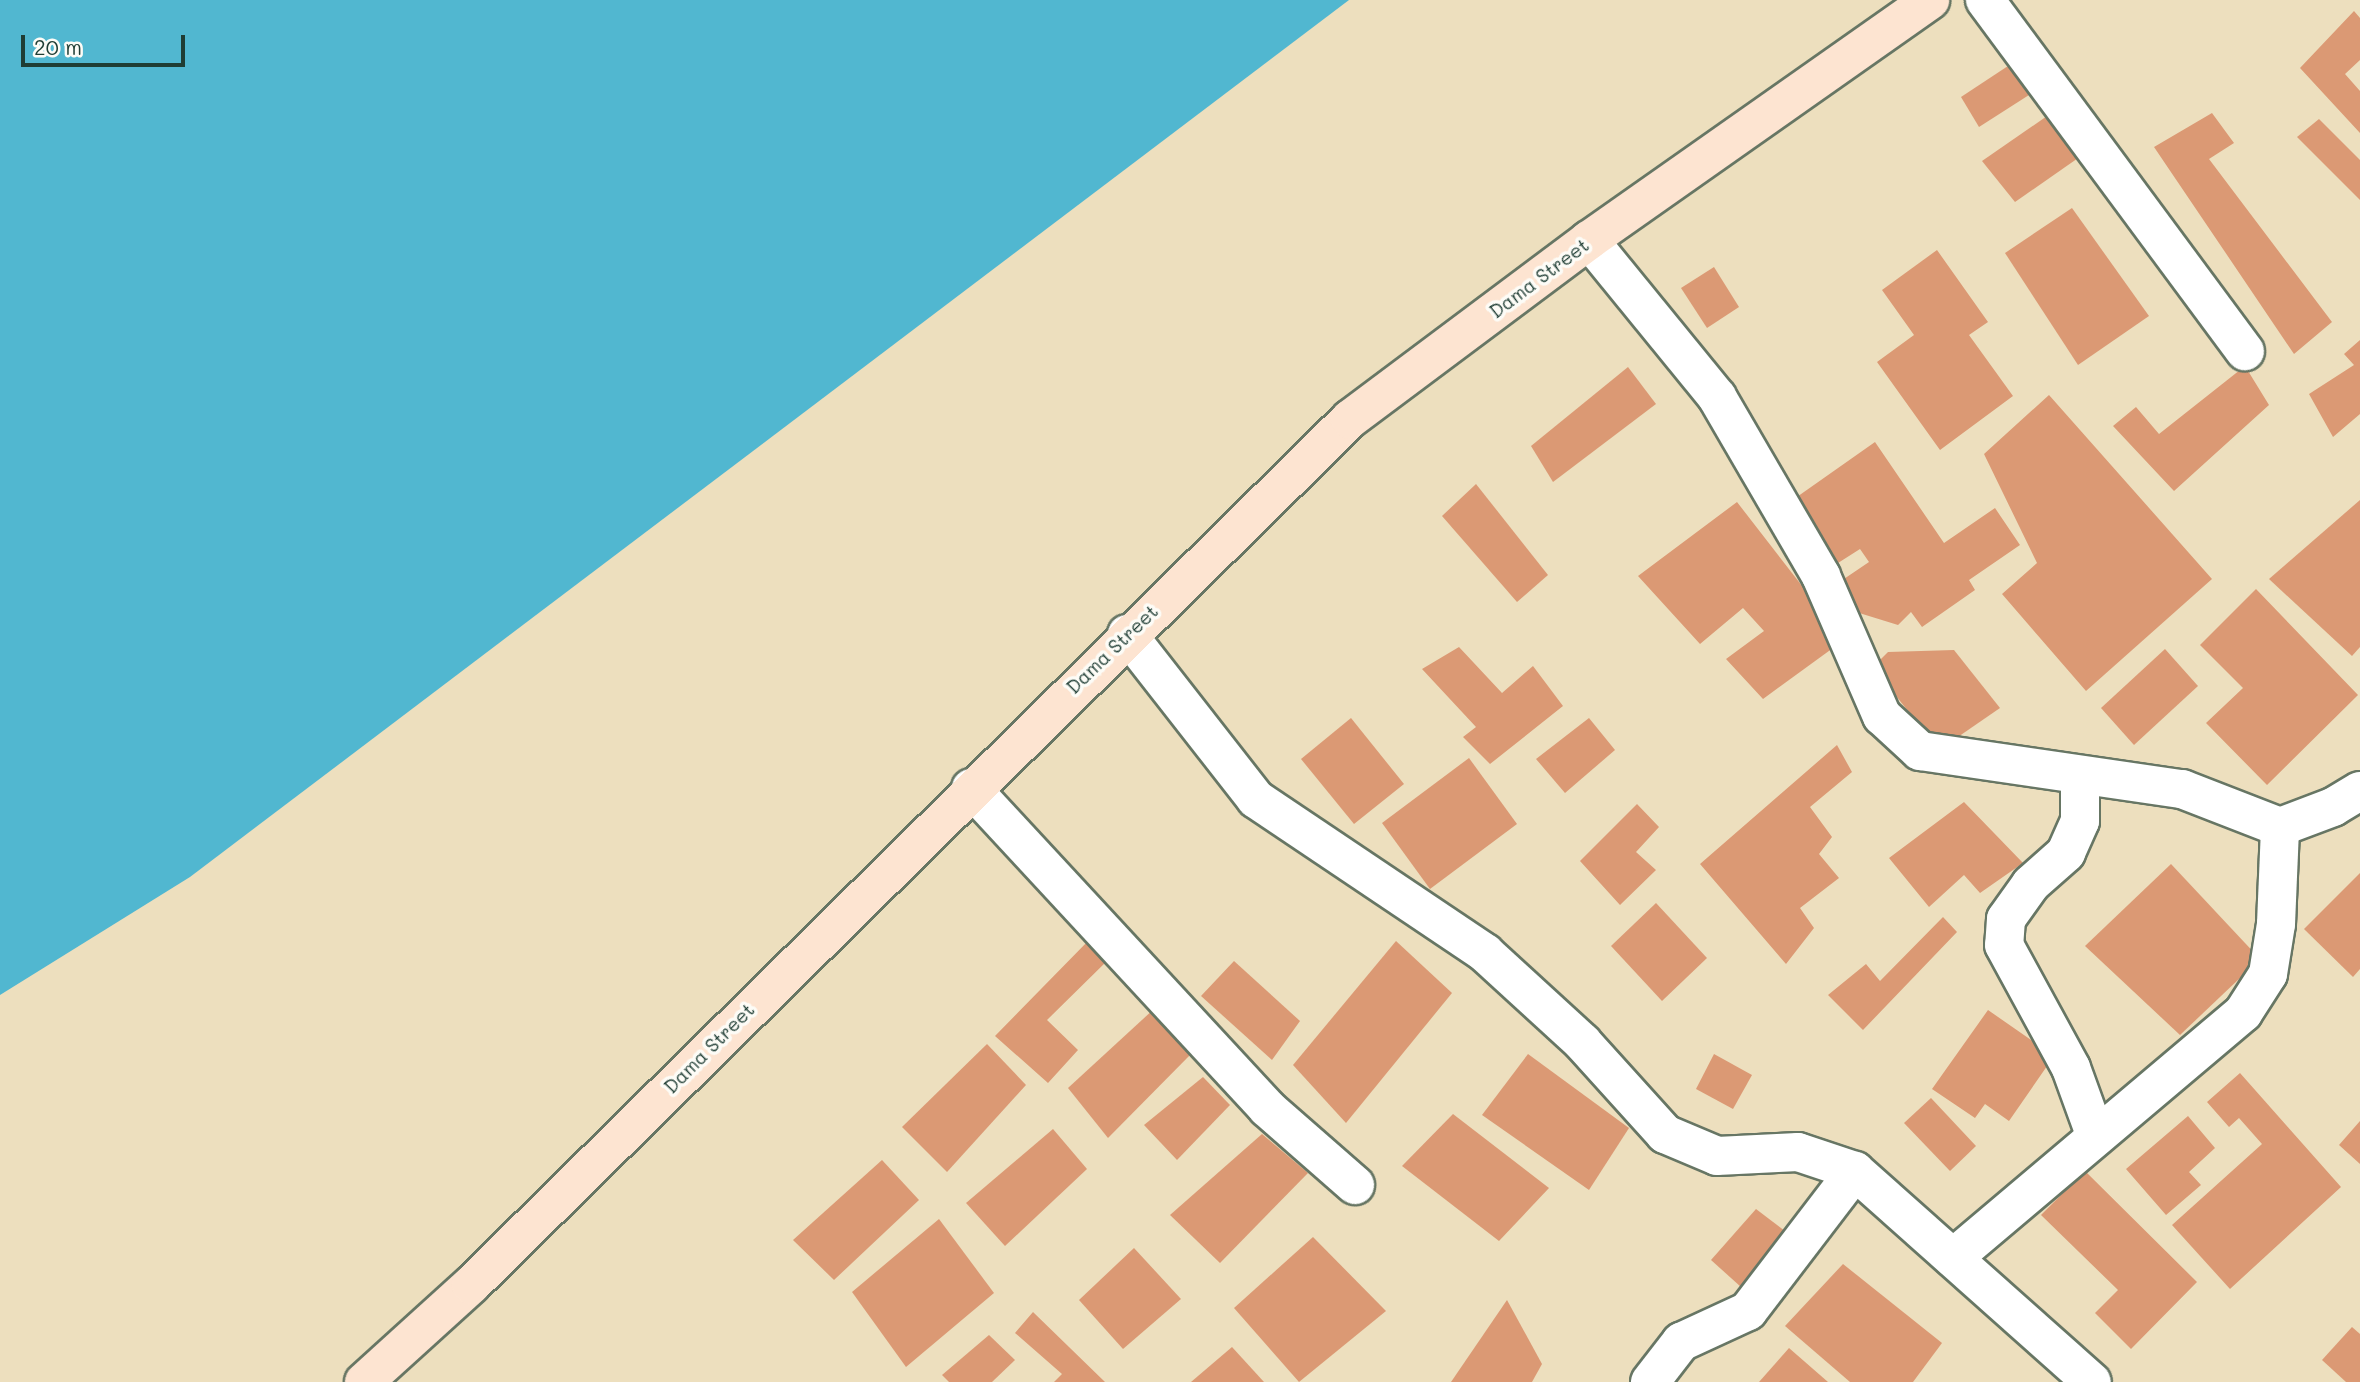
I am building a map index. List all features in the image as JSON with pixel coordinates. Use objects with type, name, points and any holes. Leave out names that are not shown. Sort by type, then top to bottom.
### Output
[{"type":"main road","name":"Dama Street","points":[[364,1382],[471,1284],[1127,634],[1350,419],[1589,240],[1930,0]]},
{"type":"street","points":[[1985,0],[2245,351]]},
{"type":"street","points":[[1589,240],[1717,397],[1826,585],[1882,716],[1920,751],[2080,777],[2182,789],[2280,827],[2333,807],[2360,791]]},
{"type":"street","points":[[1127,634],[1256,799],[1485,953],[1582,1042],[1665,1134],[1717,1156],[1798,1152],[1855,1171],[2092,1382]]},
{"type":"street","points":[[2080,777],[2080,821],[2066,853],[2031,884],[2006,919],[2004,945],[2071,1068],[2096,1138]]},
{"type":"street","points":[[971,788],[1267,1108],[1355,1185]]},
{"type":"street","points":[[1953,1258],[2243,1013],[2268,974],[2276,924],[2280,827]]},
{"type":"street","points":[[1650,1382],[1681,1342],[1748,1311],[1855,1171]]},
{"type":"water","points":[[0,0],[1349,0],[190,877],[0,995]]},
{"type":"building","points":[[2354,11],[2360,18],[2360,60],[2345,74],[2360,91],[2360,133],[2300,68]]},
{"type":"building","points":[[2011,64],[2029,95],[1979,127],[1961,97]]},
{"type":"building","points":[[2212,113],[2234,143],[2209,159],[2332,322],[2294,354],[2154,147]]},
{"type":"building","points":[[2050,114],[2081,156],[2015,202],[1982,161]]},
{"type":"building","points":[[2319,119],[2360,160],[2360,200],[2297,137]]},
{"type":"building","points":[[2072,208],[2149,316],[2078,365],[2005,253]]},
{"type":"building","points":[[1937,250],[1988,322],[1969,335],[2013,396],[1940,450],[1877,362],[1914,335],[1882,290]]},
{"type":"building","points":[[1714,267],[1739,307],[1707,328],[1681,288]]},
{"type":"building","points":[[2360,340],[2360,414],[2333,437],[2309,394],[2354,365],[2344,354]]},
{"type":"building","points":[[2245,366],[2269,405],[2174,491],[2113,426],[2136,407],[2159,434]]},
{"type":"building","points":[[1628,367],[1656,404],[1553,482],[1531,446]]},
{"type":"building","points":[[2049,395],[2212,579],[2086,691],[2002,594],[2037,563],[1984,454]]},
{"type":"building","points":[[1875,442],[1944,543],[1995,508],[2020,545],[1969,580],[1975,590],[1922,627],[1911,612],[1898,625],[1856,612],[1838,583],[1869,562],[1860,549],[1838,563],[1794,499]]},
{"type":"building","points":[[1476,484],[1548,575],[1517,602],[1442,516]]},
{"type":"building","points":[[2360,500],[2360,647],[2352,656],[2269,579]]},
{"type":"building","points":[[1737,502],[1844,640],[1763,699],[1726,659],[1764,631],[1743,608],[1700,644],[1638,576]]},
{"type":"building","points":[[2256,589],[2358,695],[2267,785],[2206,723],[2243,688],[2200,645]]},
{"type":"building","points":[[1459,647],[1502,693],[1533,666],[1563,706],[1490,764],[1463,737],[1476,727],[1422,669]]},
{"type":"building","points":[[2165,649],[2198,686],[2134,745],[2101,708]]},
{"type":"building","points":[[1954,650],[2000,708],[1939,750],[1873,667],[1888,652]]},
{"type":"building","points":[[1351,718],[1404,784],[1354,824],[1301,759]]},
{"type":"building","points":[[1589,718],[1615,750],[1565,793],[1536,759]]},
{"type":"building","points":[[1837,745],[1852,772],[1810,807],[1832,837],[1819,854],[1839,878],[1800,908],[1814,928],[1786,964],[1700,864]]},
{"type":"building","points":[[1469,758],[1517,824],[1430,889],[1382,823]]},
{"type":"building","points":[[1964,802],[2023,863],[1980,893],[1964,875],[1929,907],[1889,858]]},
{"type":"building","points":[[1637,804],[1659,827],[1636,852],[1656,870],[1620,905],[1580,861]]},
{"type":"building","points":[[2171,864],[2260,959],[2180,1035],[2085,946]]},
{"type":"building","points":[[2360,873],[2360,969],[2353,977],[2304,929]]},
{"type":"building","points":[[1656,903],[1707,958],[1662,1001],[1611,946]]},
{"type":"building","points":[[1943,917],[1957,932],[1863,1030],[1828,995],[1866,964],[1880,981]]},
{"type":"building","points":[[1090,939],[1109,959],[1047,1020],[1078,1050],[1048,1083],[995,1036]]},
{"type":"building","points":[[1396,941],[1452,993],[1346,1123],[1293,1065]]},
{"type":"building","points":[[1234,961],[1300,1021],[1272,1060],[1201,996]]},
{"type":"building","points":[[1155,1008],[1194,1051],[1108,1138],[1068,1088]]},
{"type":"building","points":[[1988,1010],[2054,1056],[2009,1121],[1985,1104],[1975,1118],[1932,1089]]},
{"type":"building","points":[[987,1044],[1026,1085],[947,1172],[902,1127]]},
{"type":"building","points":[[1528,1054],[1629,1128],[1589,1190],[1482,1115]]},
{"type":"building","points":[[1714,1054],[1752,1075],[1733,1109],[1696,1089]]},
{"type":"building","points":[[2240,1073],[2341,1187],[2230,1289],[2172,1225],[2262,1144],[2239,1118],[2229,1127],[2207,1102]]},
{"type":"building","points":[[1203,1077],[1230,1105],[1177,1160],[1144,1125]]},
{"type":"building","points":[[1931,1098],[1976,1146],[1950,1171],[1904,1123]]},
{"type":"building","points":[[1453,1114],[1549,1188],[1499,1241],[1402,1166]]},
{"type":"building","points":[[2188,1116],[2215,1148],[2189,1172],[2201,1185],[2166,1215],[2126,1169]]},
{"type":"building","points":[[2360,1121],[2360,1164],[2339,1145]]},
{"type":"building","points":[[1053,1129],[1087,1169],[1005,1246],[966,1203]]},
{"type":"building","points":[[1262,1134],[1308,1173],[1220,1263],[1170,1215]]},
{"type":"building","points":[[882,1160],[919,1200],[834,1280],[793,1240]]},
{"type":"building","points":[[2085,1171],[2197,1282],[2131,1349],[2095,1313],[2118,1290],[2041,1215]]},
{"type":"building","points":[[1756,1209],[1798,1241],[1751,1296],[1711,1260]]},
{"type":"building","points":[[939,1219],[994,1293],[906,1367],[852,1292]]},
{"type":"building","points":[[1313,1237],[1386,1311],[1299,1382],[1234,1308]]},
{"type":"building","points":[[1134,1248],[1181,1299],[1123,1349],[1079,1300]]},
{"type":"building","points":[[1843,1264],[1942,1343],[1913,1382],[1850,1382],[1785,1326]]},
{"type":"building","points":[[1507,1300],[1542,1364],[1532,1382],[1451,1382]]},
{"type":"building","points":[[1033,1312],[1105,1382],[1054,1382],[1062,1374],[1015,1333]]},
{"type":"building","points":[[2352,1327],[2360,1334],[2360,1382],[2346,1382],[2322,1360]]},
{"type":"building","points":[[989,1335],[1015,1360],[992,1382],[949,1382],[942,1375]]},
{"type":"building","points":[[1232,1347],[1264,1382],[1191,1382]]},
{"type":"building","points":[[1789,1348],[1828,1382],[1759,1382]]}]
